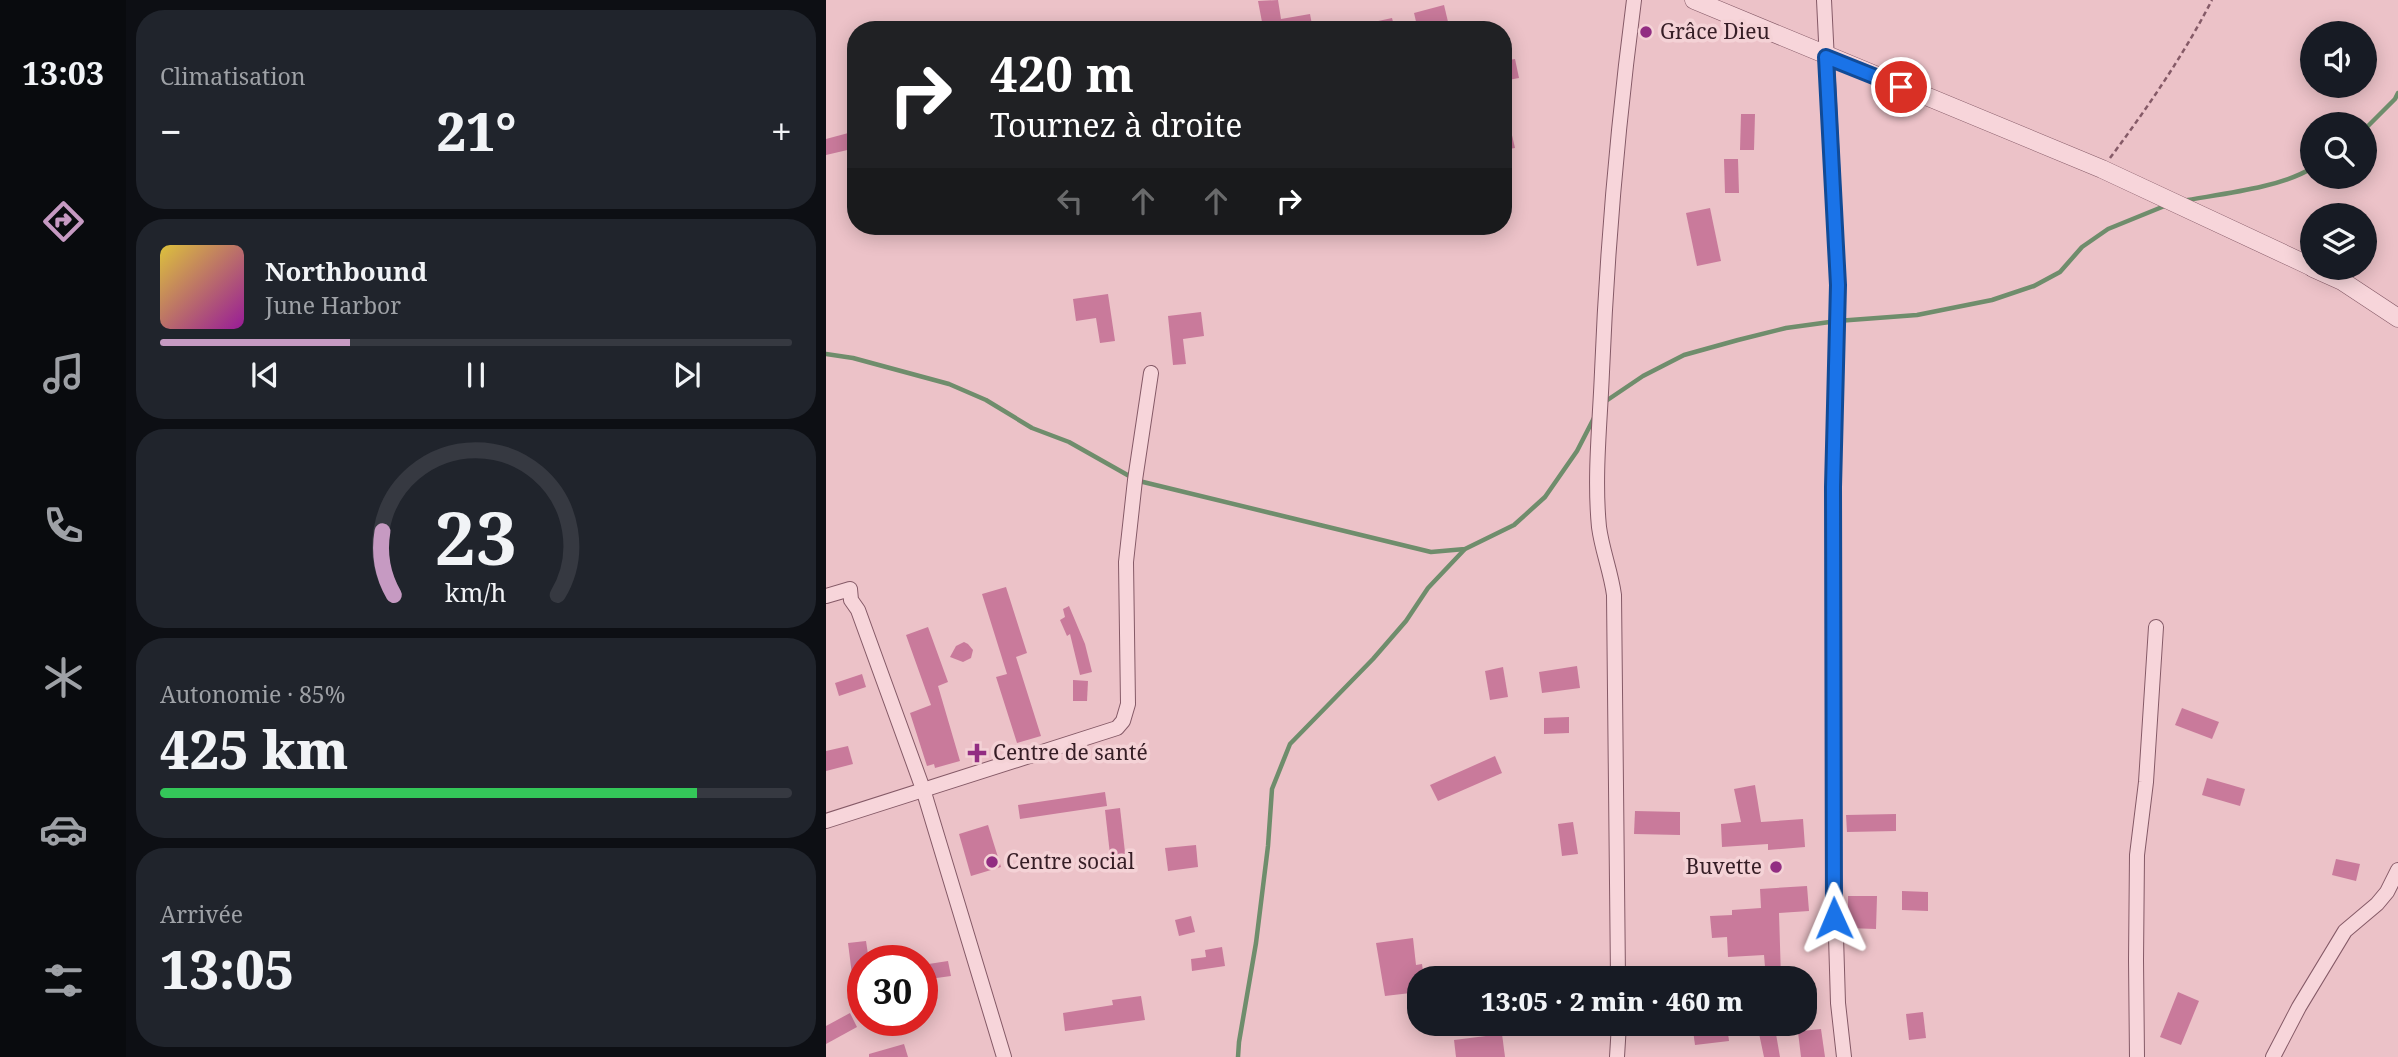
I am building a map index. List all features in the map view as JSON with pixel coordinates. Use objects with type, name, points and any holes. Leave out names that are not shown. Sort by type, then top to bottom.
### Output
[{"type":"street","points":[[1618,966],[1614,595],[1600,528],[1597,471],[1615,188],[1634,0]]},
{"type":"street","points":[[1694,0],[1826,57],[2102,169],[2300,261]]},
{"type":"street","points":[[1824,0],[1838,285],[1833,487],[1834,870],[1835,954],[1844,1057]]},
{"type":"street","points":[[2340,280],[2398,318]]},
{"type":"street","points":[[826,821],[1117,728],[1123,721],[1128,704],[1126,562],[1151,373]]},
{"type":"street","points":[[826,596],[850,589],[851,600],[858,610],[923,789],[1004,1057]]},
{"type":"street","points":[[2137,1057],[2137,855],[2146,782],[2156,627]]},
{"type":"street","points":[[2273,1057],[2344,931],[2382,898],[2398,870]]},
{"type":"street","points":[[1617,1057],[1618,1036]]},
{"type":"path","points":[[2102,169],[2157,96],[2190,43],[2212,0]]},
{"type":"building","points":[[1278,0],[1281,19],[1310,14],[1311,21],[1262,21],[1258,1]]},
{"type":"building","points":[[1444,5],[1448,21],[1416,21],[1414,13]]},
{"type":"building","points":[[1515,59],[1519,78],[1512,79],[1512,60]]},
{"type":"building","points":[[1741,114],[1755,114],[1754,150],[1740,150]]},
{"type":"building","points":[[847,133],[847,150],[826,155],[826,139]]},
{"type":"building","points":[[1724,159],[1738,159],[1739,193],[1725,193]]},
{"type":"building","points":[[1710,208],[1721,261],[1697,266],[1686,213]]},
{"type":"building","points":[[1108,294],[1115,341],[1100,343],[1096,318],[1076,321],[1073,299]]},
{"type":"building","points":[[1201,312],[1204,336],[1183,339],[1186,364],[1173,365],[1168,316]]},
{"type":"building","points":[[1006,587],[1027,653],[1016,657],[1041,736],[1017,743],[996,677],[1007,674],[982,594]]},
{"type":"building","points":[[1069,606],[1085,644],[1092,672],[1080,675],[1070,634],[1067,636],[1060,620],[1065,617],[1063,609]]},
{"type":"building","points":[[928,627],[948,682],[938,686],[960,761],[935,768],[934,764],[927,766],[910,713],[931,705],[906,635]]},
{"type":"building","points":[[964,642],[973,650],[971,658],[963,662],[950,657],[956,646]]},
{"type":"building","points":[[1577,666],[1580,688],[1542,693],[1539,672]]},
{"type":"building","points":[[1503,667],[1508,697],[1490,700],[1485,671]]},
{"type":"building","points":[[862,674],[866,687],[839,696],[835,683]]},
{"type":"building","points":[[1073,680],[1088,681],[1087,701],[1073,701]]},
{"type":"building","points":[[2182,708],[2219,722],[2212,739],[2175,725]]},
{"type":"building","points":[[1569,717],[1569,733],[1544,734],[1544,718]]},
{"type":"building","points":[[848,746],[853,764],[826,771],[826,751]]},
{"type":"building","points":[[1495,756],[1502,773],[1438,801],[1430,785]]},
{"type":"building","points":[[2207,778],[2245,789],[2240,806],[2202,795]]},
{"type":"building","points":[[1755,785],[1761,822],[1803,819],[1805,847],[1768,850],[1768,844],[1722,847],[1721,824],[1741,822],[1734,789]]},
{"type":"building","points":[[1105,792],[1107,806],[1020,819],[1018,805]]},
{"type":"building","points":[[1120,808],[1127,870],[1112,872],[1105,810]]},
{"type":"building","points":[[1635,811],[1680,812],[1680,835],[1634,834]]},
{"type":"building","points":[[1896,814],[1896,831],[1847,832],[1846,815]]},
{"type":"building","points":[[1573,822],[1578,854],[1562,856],[1558,824]]},
{"type":"building","points":[[988,825],[1001,867],[971,876],[959,834]]},
{"type":"building","points":[[1196,845],[1198,867],[1168,871],[1165,848]]},
{"type":"building","points":[[2336,859],[2360,864],[2356,881],[2332,875]]},
{"type":"building","points":[[1807,886],[1809,911],[1779,913],[1781,966],[1765,966],[1764,955],[1728,957],[1727,937],[1712,938],[1710,916],[1732,915],[1732,910],[1761,908],[1760,889]]},
{"type":"building","points":[[1902,891],[1928,892],[1928,911],[1902,910]]},
{"type":"building","points":[[1848,896],[1877,896],[1876,929],[1848,928]]},
{"type":"building","points":[[1191,916],[1195,932],[1179,936],[1175,920]]},
{"type":"building","points":[[1413,938],[1416,965],[1422,966],[1407,966],[1407,993],[1385,996],[1376,943]]},
{"type":"building","points":[[866,941],[867,945],[848,945]]},
{"type":"building","points":[[1222,947],[1225,966],[1192,971],[1191,959],[1206,957],[1205,950]]},
{"type":"building","points":[[948,961],[951,976],[938,978],[938,963]]},
{"type":"building","points":[[2178,992],[2199,1001],[2181,1045],[2160,1037]]},
{"type":"building","points":[[1141,996],[1145,1020],[1065,1031],[1063,1013],[1113,1005],[1112,1000]]},
{"type":"building","points":[[1923,1012],[1926,1038],[1909,1040],[1906,1014]]},
{"type":"building","points":[[847,1015],[847,1032],[826,1044],[826,1026]]},
{"type":"building","points":[[1817,1029],[1821,1029],[1825,1057],[1801,1057],[1798,1036],[1817,1036]]},
{"type":"building","points":[[1502,1036],[1505,1057],[1456,1057],[1454,1040]]},
{"type":"building","points":[[1694,1036],[1728,1036],[1729,1041],[1695,1045]]},
{"type":"building","points":[[1760,1036],[1776,1036],[1780,1057],[1764,1057]]},
{"type":"building","points":[[904,1044],[908,1057],[869,1057],[869,1054]]},
{"type":"waterway","points":[[2377,117],[2398,93]]},
{"type":"waterway","points":[[2182,201],[2267,185],[2300,174]]},
{"type":"waterway","points":[[1603,403],[1643,376],[1684,355],[1738,340],[1786,328],[1917,315],[1992,300],[2034,286],[2060,272],[2082,247],[2108,229],[2167,205]]},
{"type":"waterway","points":[[826,354],[853,358],[949,384],[986,400],[1032,428],[1069,442],[1131,477]]},
{"type":"waterway","points":[[1139,481],[1431,552],[1465,549],[1514,525],[1545,497],[1577,451],[1595,416]]},
{"type":"waterway","points":[[1238,1057],[1256,943],[1272,789],[1290,744],[1373,659],[1406,621],[1428,588],[1464,550]]},
{"type":"place","name":"Grâce Dieu","points":[[1646,32]]},
{"type":"place","name":"Centre de santé","points":[[977,753]]},
{"type":"place","name":"Centre social","points":[[992,862]]},
{"type":"place","name":"Buvette","points":[[1776,867]]},
{"type":"route","points":[[1834,918],[1833,487],[1838,285],[1826,57],[1901,87]]}]
